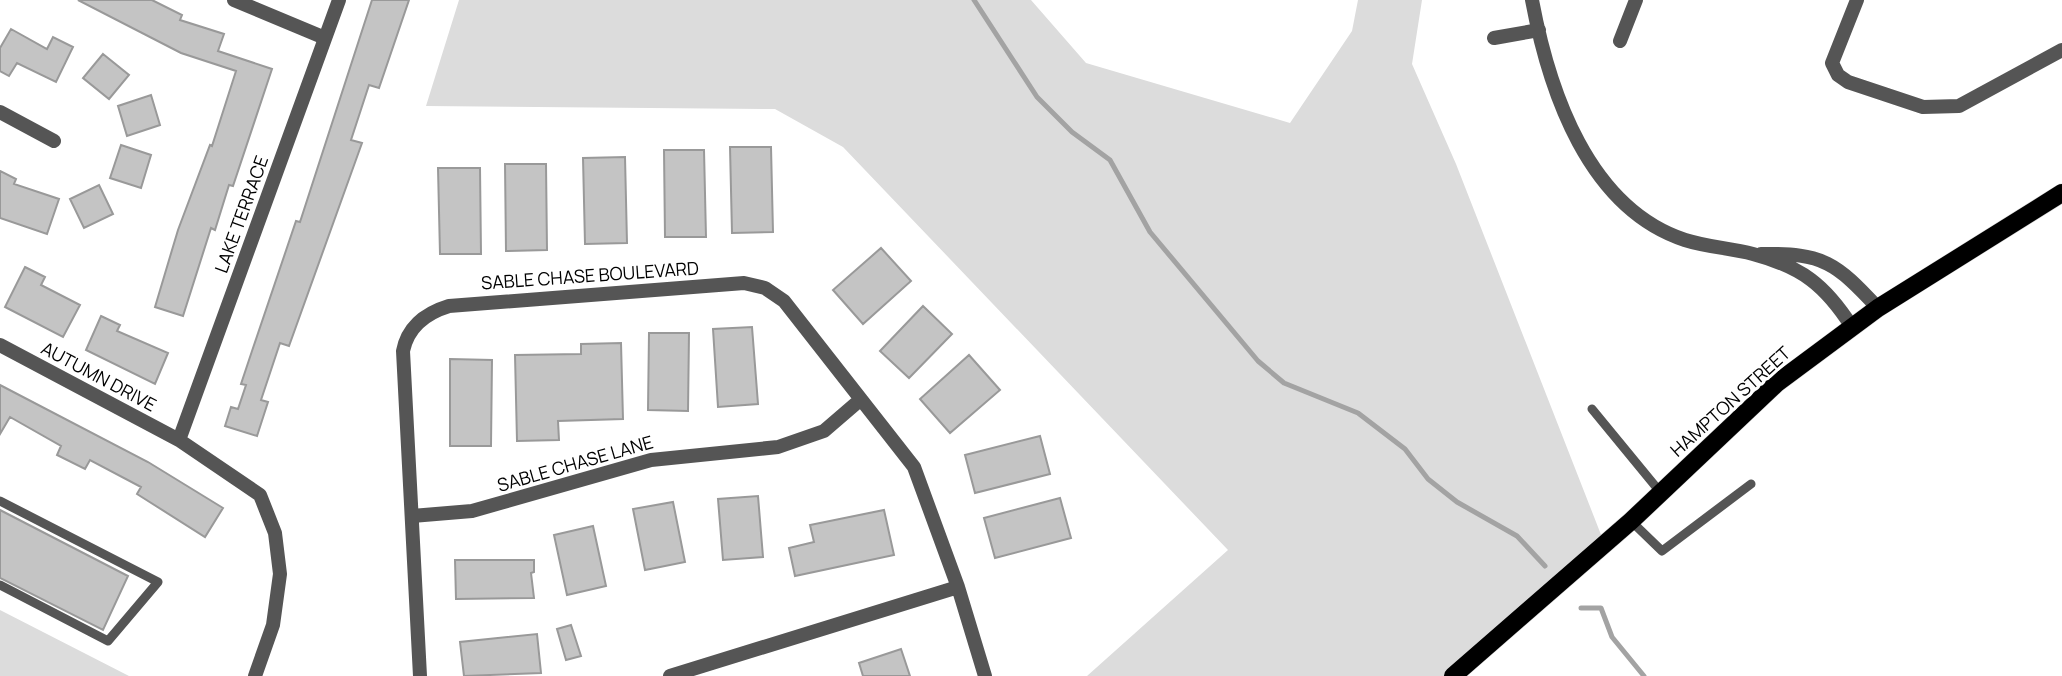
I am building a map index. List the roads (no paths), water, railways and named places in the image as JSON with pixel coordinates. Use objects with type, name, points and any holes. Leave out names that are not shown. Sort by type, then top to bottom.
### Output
[{"type":"main road","name":"HAMPTON STREET","points":[[1453,676],[1631,521],[1777,383],[1878,308],[2062,193]]},
{"type":"street","points":[[234,0],[326,38]]},
{"type":"street","name":"LAKE TERRACE","points":[[179,440],[339,0]]},
{"type":"street","points":[[1532,0],[1570,125],[1587,156],[1616,196],[1632,211],[1665,232],[1704,245],[1753,254],[1793,253],[1821,259],[1844,274],[1878,308]]},
{"type":"street","points":[[1620,41],[1636,0]]},
{"type":"street","points":[[1857,0],[1832,63],[1838,75],[1848,82],[1923,107],[1959,106],[2062,50]]},
{"type":"street","points":[[1494,38],[1539,30]]},
{"type":"street","points":[[0,112],[54,141]]},
{"type":"street","points":[[1753,254],[1812,279],[1834,299],[1852,327]]},
{"type":"street","name":"SABLE CHASE BOULEVARD","points":[[420,676],[403,351],[412,329],[422,318],[449,306],[744,283],[756,285],[784,302],[914,467],[958,587],[985,676]]},
{"type":"street","name":"AUTUMN DRIVE","points":[[0,345],[179,440],[260,495],[275,533],[280,574],[275,612],[255,676]]},
{"type":"street","name":"SABLE CHASE LANE","points":[[412,516],[472,511],[651,460],[778,447],[824,431],[860,400]]},
{"type":"street","points":[[670,676],[958,587]]},
{"type":"lane","points":[[1592,409],[1661,493]]},
{"type":"lane","points":[[1631,521],[1662,551],[1751,484]]},
{"type":"lane","points":[[0,500],[158,582],[108,641],[0,585]]},
{"type":"waterway","points":[[974,0],[1037,97],[1072,132],[1110,160],[1150,232],[1258,361],[1284,383],[1358,413],[1405,449],[1428,479],[1457,502],[1517,536],[1545,566]]},
{"type":"waterway","points":[[1581,608],[1601,608],[1612,637],[1644,676]]}]
